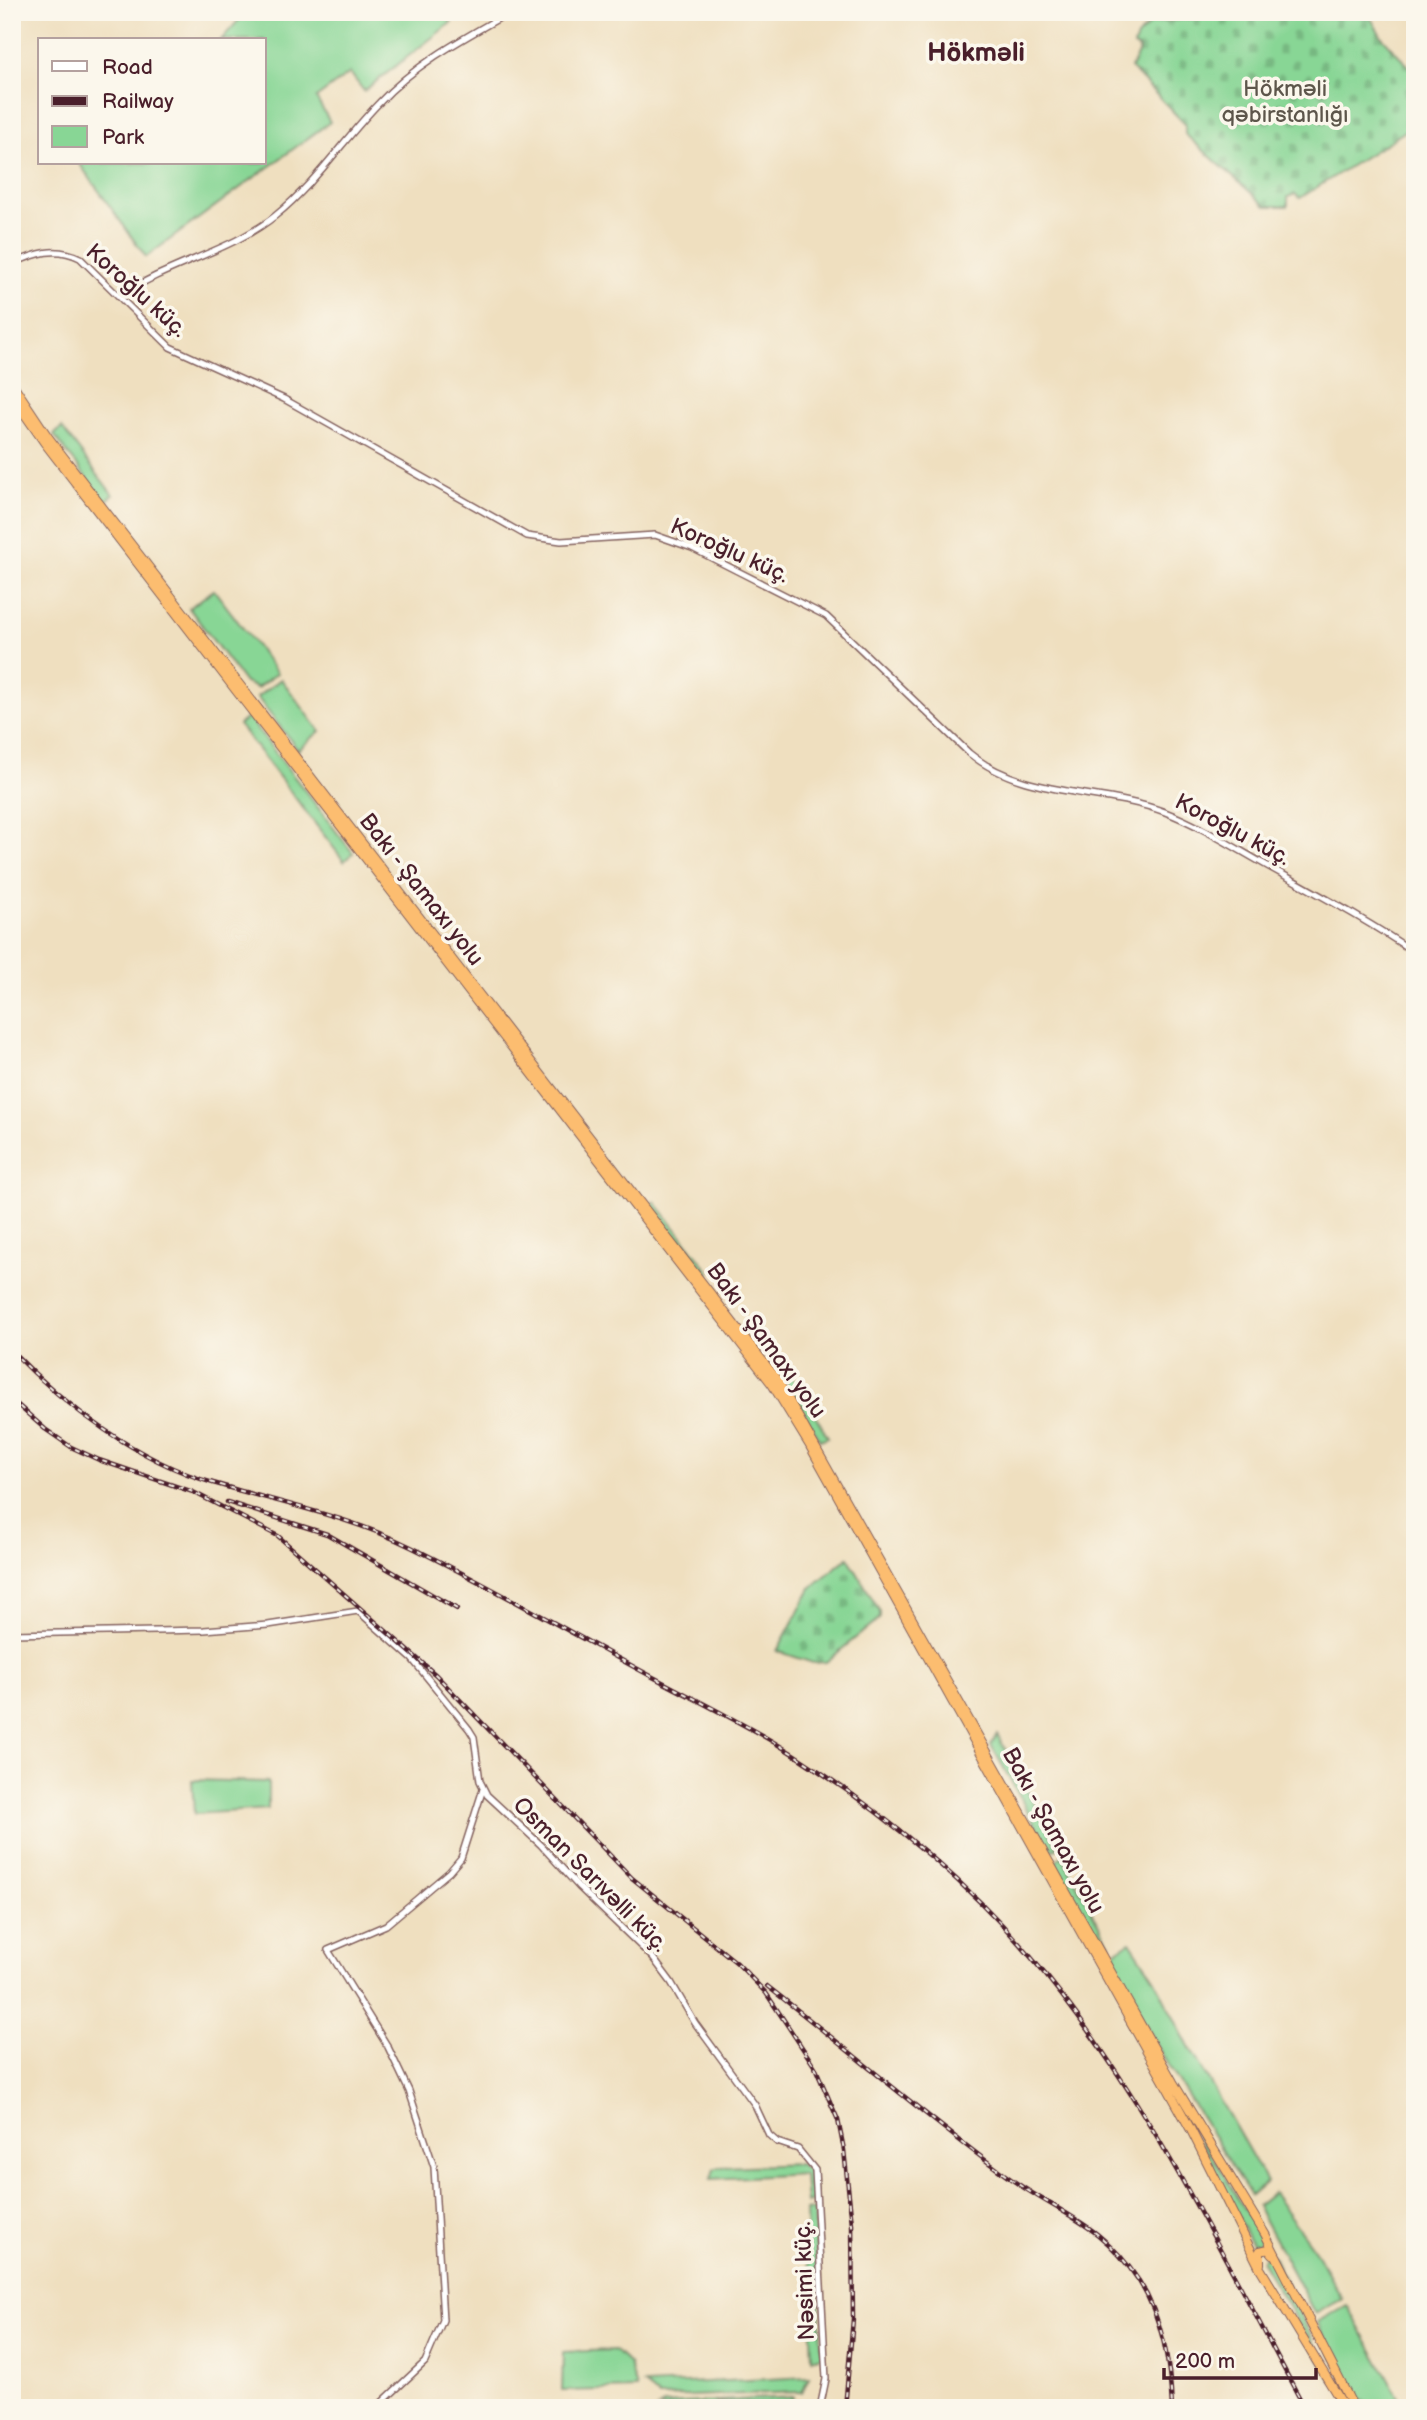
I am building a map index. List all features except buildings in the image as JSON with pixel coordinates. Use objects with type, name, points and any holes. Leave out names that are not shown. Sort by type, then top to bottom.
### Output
[{"type":"highway","name":"Bakı - Şamaxı yolu","points":[[12,383],[48,437],[778,1381],[818,1447],[1173,2082],[1253,2213],[1354,2408]]},
{"type":"highway","name":"Bakı - Şamaxı yolu","points":[[12,396],[44,442],[772,1384],[816,1456],[1191,2130],[1236,2223],[1272,2288],[1345,2408]]},
{"type":"highway","points":[[1236,2223],[1251,2245],[1260,2246],[1263,2239],[1253,2213]]},
{"type":"highway","points":[[1272,2288],[1258,2259],[1263,2250],[1271,2251],[1290,2280]]},
{"type":"street","points":[[120,297],[222,248],[269,221],[316,179],[379,103],[400,83],[441,53],[510,12]]},
{"type":"street","name":"Koroğlu küç.","points":[[12,264],[49,251],[71,253],[94,269],[155,334],[177,351],[284,399],[527,536],[549,541],[638,534],[667,538],[801,601],[841,628],[958,742],[993,771],[1020,781],[1140,804],[1178,817],[1298,883],[1415,953]]},
{"type":"street","name":"Osman Sarıvəlli küç.","points":[[12,1634],[204,1630],[278,1624],[361,1612],[412,1658],[469,1729],[474,1737],[483,1789],[653,1958],[695,2023],[755,2105],[769,2135],[776,2142],[798,2149],[804,2156]]},
{"type":"street","points":[[376,2408],[425,2362],[443,2320],[434,2167],[415,2108],[388,2046],[328,1950],[386,1925],[453,1868],[463,1852],[483,1789]]},
{"type":"street","name":"Nəsimi küç.","points":[[804,2156],[818,2179],[826,2379],[820,2408]]},
{"type":"green space","points":[[246,12],[441,12],[452,22],[364,91],[350,73],[316,98],[330,122],[146,257],[80,164],[266,164],[266,38],[223,38]]},
{"type":"green space","name":"Hökməli qəbirstanlığı","points":[[1245,12],[1367,12],[1382,37],[1415,73],[1415,125],[1300,198],[1295,194],[1288,197],[1288,206],[1266,206],[1185,134],[1185,124],[1131,68],[1140,49],[1134,46],[1137,37],[1151,23]]},
{"type":"green space","points":[[62,428],[113,495],[105,502],[54,435]]},
{"type":"green space","points":[[214,590],[277,673],[257,688],[245,683],[189,608]]},
{"type":"green space","points":[[281,679],[320,731],[298,750],[257,697]]},
{"type":"green space","points":[[248,717],[353,853],[344,861],[239,725]]},
{"type":"green space","points":[[654,1201],[710,1272],[705,1275],[651,1206]]},
{"type":"green space","points":[[756,1327],[803,1394],[828,1437],[820,1440],[782,1376],[750,1334]]},
{"type":"green space","points":[[848,1557],[880,1612],[880,1618],[826,1662],[813,1663],[777,1651],[811,1588]]},
{"type":"green space","points":[[997,1734],[1058,1848],[1050,1851],[991,1745]]},
{"type":"green space","points":[[192,1780],[268,1782],[268,1809],[194,1814]]},
{"type":"green space","points":[[1062,1856],[1110,1945],[1107,1947],[1100,1943],[1055,1862]]},
{"type":"green space","points":[[1130,1942],[1155,1980],[1182,2034],[1267,2182],[1251,2196],[1165,2060],[1111,1962],[1112,1953]]},
{"type":"green space","points":[[1184,2108],[1258,2233],[1261,2239],[1258,2243],[1253,2244],[1248,2238]]},
{"type":"green space","points":[[800,2164],[813,2174],[815,2201],[806,2203],[804,2174],[711,2179],[714,2169],[720,2167]]},
{"type":"green space","points":[[1273,2193],[1319,2256],[1342,2299],[1315,2314],[1257,2206]]},
{"type":"green space","points":[[814,2210],[822,2356],[812,2359],[806,2211]]},
{"type":"green space","points":[[1266,2252],[1273,2257],[1333,2382],[1262,2262]]},
{"type":"green space","points":[[1347,2305],[1405,2408],[1368,2408],[1364,2401],[1353,2396],[1317,2322]]},
{"type":"green space","points":[[614,2350],[629,2364],[637,2389],[562,2391],[563,2352]]},
{"type":"green space","points":[[809,2377],[802,2392],[659,2397],[644,2385]]},
{"type":"green space","points":[[794,2397],[791,2405],[716,2403],[716,2406],[659,2408],[664,2404]]},
{"type":"railway","points":[[12,1351],[80,1412],[157,1461],[213,1483],[363,1527],[411,1547],[773,1742],[857,1798],[919,1846],[977,1899],[1030,1956],[1110,2062],[1179,2174],[1305,2408]]},
{"type":"railway","points":[[12,1400],[45,1429],[71,1447],[99,1460],[193,1492],[278,1536],[436,1675],[632,1878],[737,1963],[766,1993],[815,2067],[838,2120],[844,2150],[852,2224],[853,2319],[845,2408]]},
{"type":"railway","points":[[227,1502],[327,1534],[457,1609]]},
{"type":"railway","points":[[767,1986],[977,2154],[1110,2245],[1139,2281],[1154,2311],[1167,2358],[1172,2408]]},
{"type":"district","name":"Hökməli","points":[[976,52]]}]
